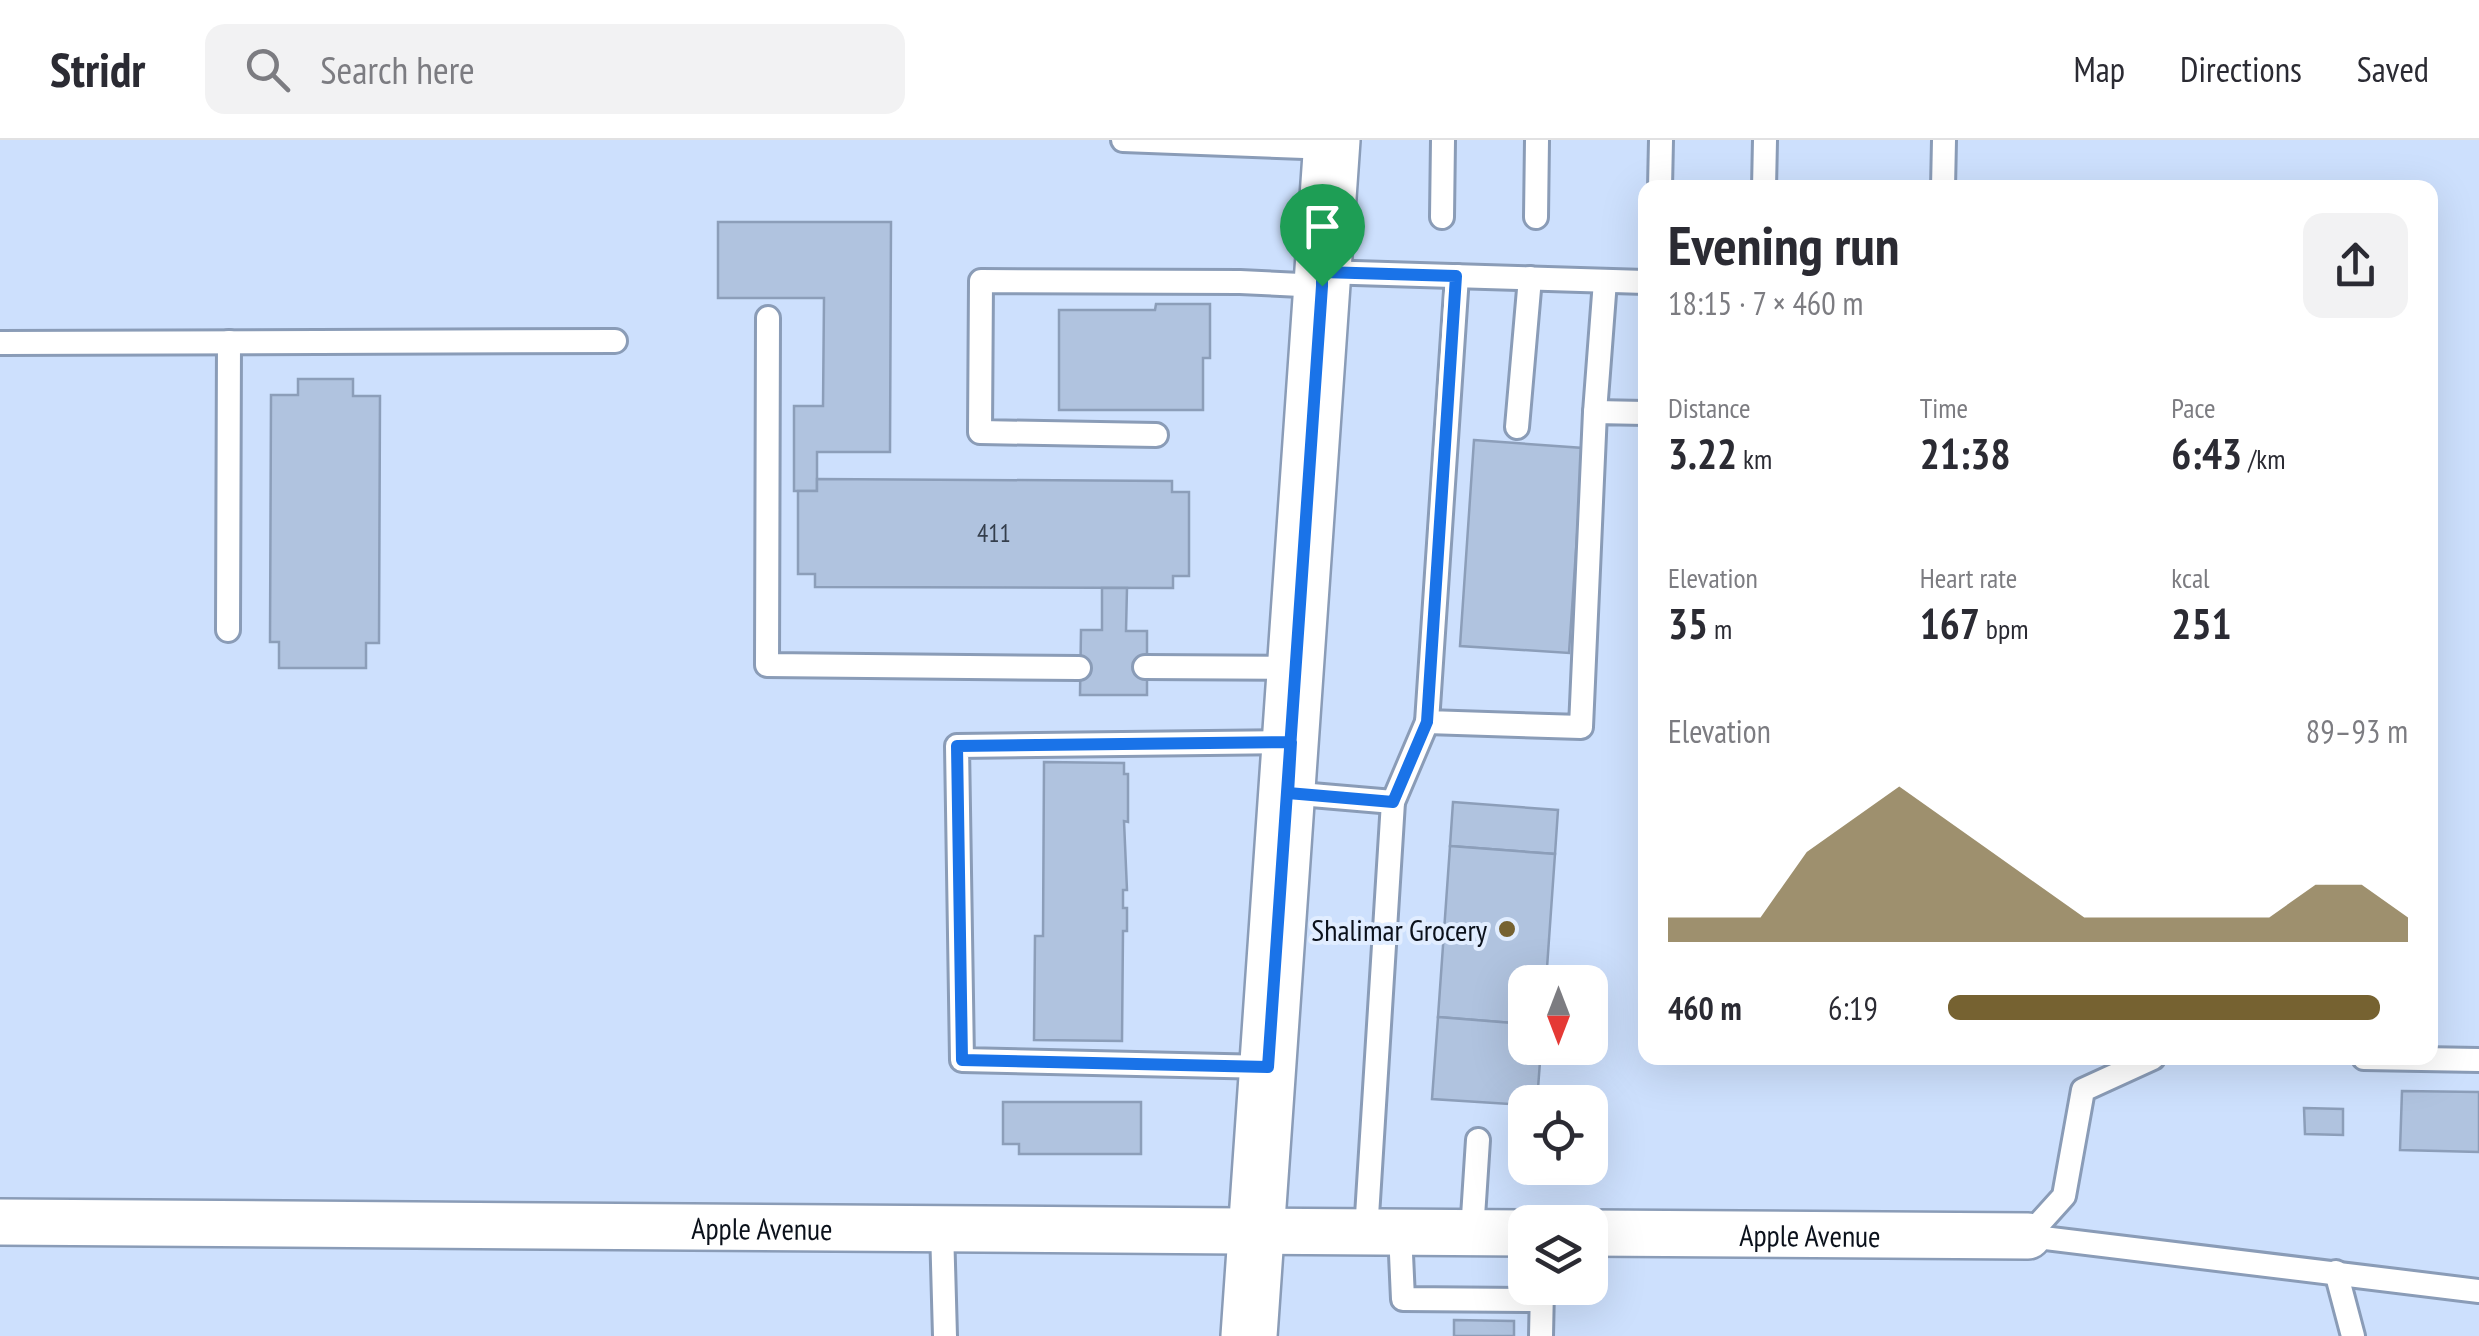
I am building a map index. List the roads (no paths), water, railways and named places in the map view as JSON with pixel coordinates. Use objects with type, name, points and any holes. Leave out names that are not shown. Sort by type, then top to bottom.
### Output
[{"type":"main road","points":[[1248,1336],[1332,144]]},
{"type":"street","name":"Apple Avenue","points":[[0,1222],[1508,1233]]},
{"type":"street","name":"Apple Avenue","points":[[1608,1233],[2028,1236]]},
{"type":"lane","points":[[1123,140],[1332,144]]},
{"type":"lane","points":[[1442,217],[1443,140]]},
{"type":"lane","points":[[1536,217],[1537,140]]},
{"type":"lane","points":[[1660,180],[1661,140]]},
{"type":"lane","points":[[1764,180],[1765,140]]},
{"type":"lane","points":[[1944,140],[1944,180]]},
{"type":"lane","points":[[1456,276],[1427,722],[1393,802],[1383,1232],[1403,1299],[1508,1295]]},
{"type":"lane","points":[[1156,435],[980,432],[981,281],[1240,282],[1456,276],[1638,282]]},
{"type":"lane","points":[[1517,427],[1530,278]]},
{"type":"lane","points":[[1427,722],[1581,727],[1605,281]]},
{"type":"lane","points":[[768,318],[767,666],[1078,668]]},
{"type":"lane","points":[[0,343],[615,341]]},
{"type":"lane","points":[[228,630],[229,342]]},
{"type":"lane","points":[[1596,412],[1638,412]]},
{"type":"lane","points":[[1145,667],[1296,668]]},
{"type":"lane","points":[[1268,1067],[962,1060],[957,746],[1289,768],[1393,802]]},
{"type":"lane","points":[[2438,1059],[2479,1060]]},
{"type":"lane","points":[[2028,1236],[2064,1196],[2083,1090],[2138,1065]]},
{"type":"lane","points":[[1472,1232],[1478,1140]]},
{"type":"lane","points":[[942,1228],[945,1336]]},
{"type":"lane","points":[[2028,1236],[2479,1290]]},
{"type":"lane","points":[[2336,1272],[2353,1336]]},
{"type":"lane","points":[[1540,1336],[1541,1305]]},
{"type":"place","name":"Shalimar Grocery","points":[[1507,929]]}]
